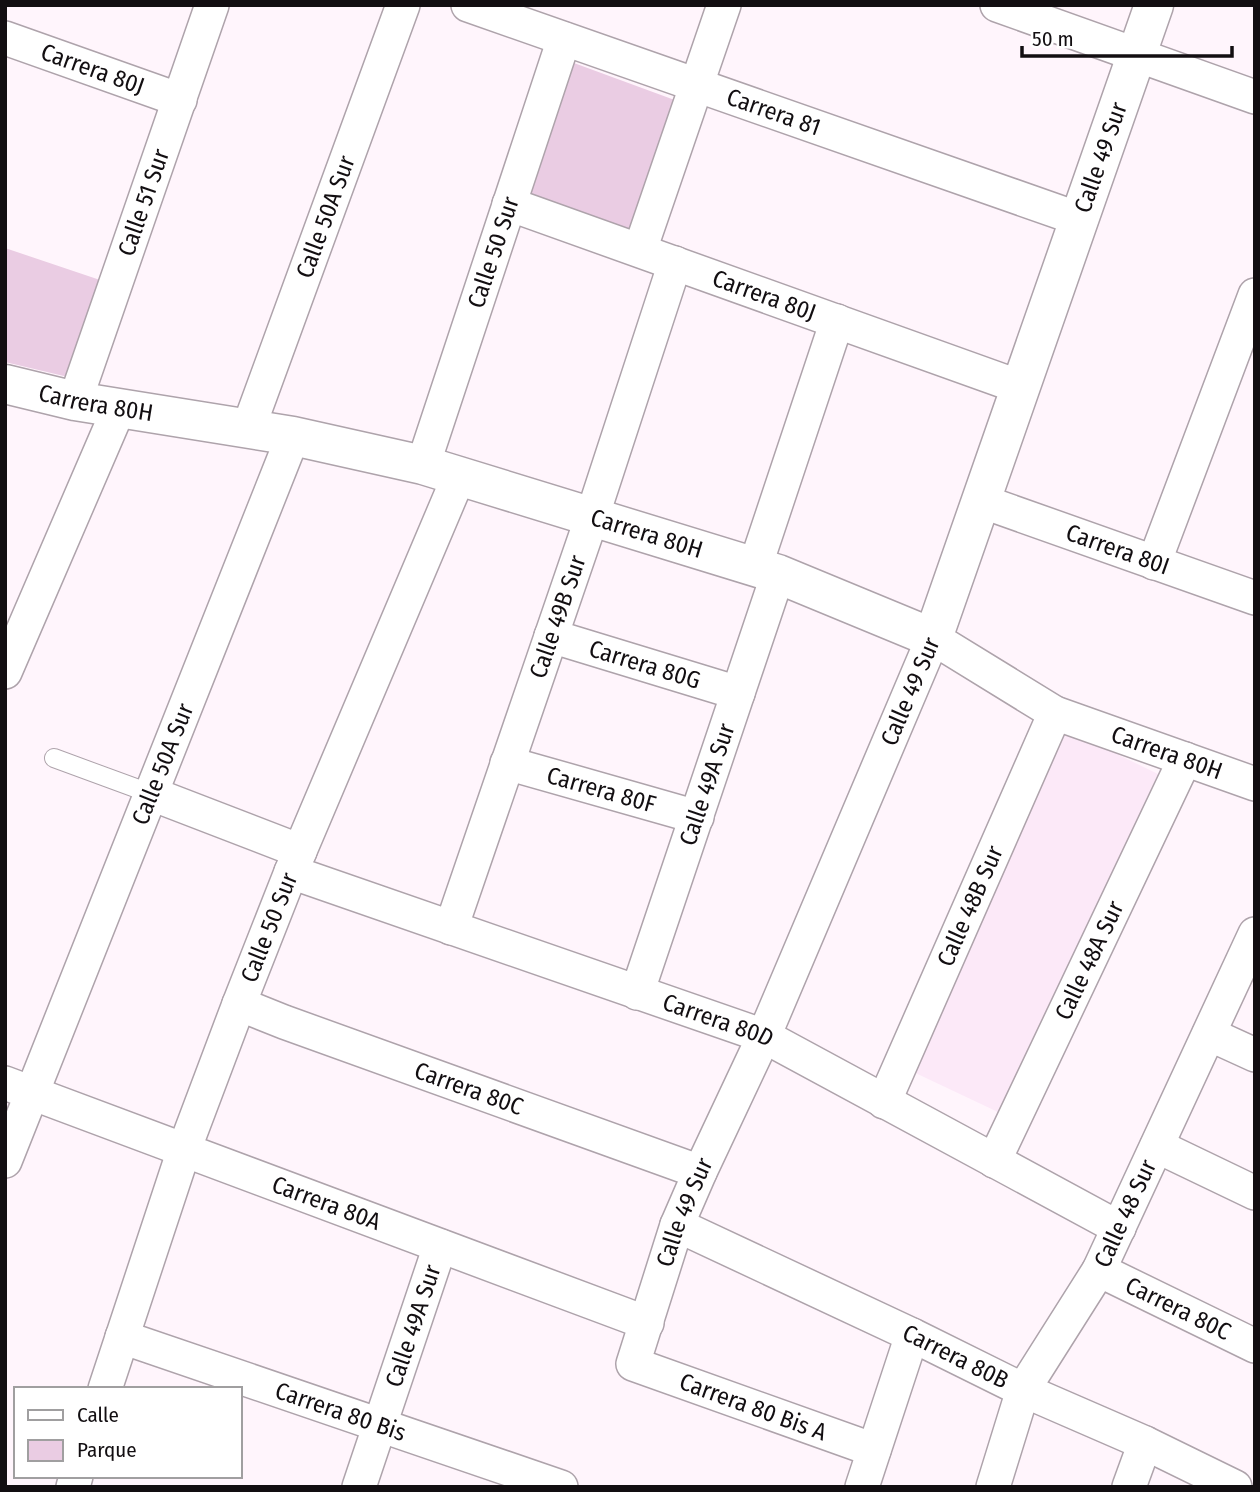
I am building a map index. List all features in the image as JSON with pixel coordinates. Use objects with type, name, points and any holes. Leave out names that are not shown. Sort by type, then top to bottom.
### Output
[{"type":"street","name":"Calle 51 Sur","points":[[75,401],[212,5]]},
{"type":"street","name":"Calle 50A Sur","points":[[248,429],[404,5]]},
{"type":"street","name":"Carrera 81","points":[[468,5],[1079,219]]},
{"type":"street","points":[[640,250],[724,5]]},
{"type":"street","points":[[998,5],[1255,97]]},
{"type":"street","name":"Calle 49 Sur","points":[[633,1364],[677,1225],[764,1036],[933,638],[1154,5]]},
{"type":"street","name":"Carrera 80J","points":[[5,38],[180,100]]},
{"type":"street","name":"Calle 50 Sur","points":[[423,465],[564,39]]},
{"type":"street","name":"Carrera 80J","points":[[509,204],[1020,387]]},
{"type":"street","name":"Calle 49B Sur","points":[[452,928],[592,517],[674,263]]},
{"type":"street","points":[[1154,563],[1255,295]]},
{"type":"street","name":"Calle 49A Sur","points":[[637,993],[738,693],[766,571],[837,321]]},
{"type":"street","name":"Carrera 80H","points":[[5,384],[75,401],[293,436],[423,465],[766,571],[933,638],[1055,713],[1255,784]]},
{"type":"street","points":[[5,672],[119,408]]},
{"type":"street","name":"Calle 50A Sur","points":[[5,1161],[19,1089],[152,794],[293,436]]},
{"type":"street","name":"Calle 50 Sur","points":[[106,1387],[184,1150],[239,1004],[295,861],[459,476]]},
{"type":"street","name":"Carrera 80I","points":[[981,501],[1255,598]]},
{"type":"street","name":"Carrera 80G","points":[[551,636],[738,693]]},
{"type":"street","name":"Calle 48B Sur","points":[[884,1102],[1055,713]]},
{"type":"street","name":"Calle 48A Sur","points":[[994,1161],[1185,759]]},
{"type":"street","name":"Carrera 80F","points":[[508,763],[697,817]]},
{"type":"street","name":"Carrera 80D","points":[[152,794],[295,861],[452,928],[764,1036],[1119,1228]]},
{"type":"street","name":"Calle 48 Sur","points":[[993,1487],[1023,1390],[1099,1270],[1255,934]]},
{"type":"street","name":"Carrera 80C","points":[[239,1004],[700,1172]]},
{"type":"street","points":[[1209,1034],[1255,1055]]},
{"type":"street","name":"Carrera 80A","points":[[19,1089],[647,1323]]},
{"type":"street","points":[[1157,1146],[1255,1193]]},
{"type":"street","name":"Carrera 80B","points":[[677,1225],[1023,1390],[1144,1443],[1235,1487]]},
{"type":"street","name":"Calle 49A Sur","points":[[359,1487],[440,1246]]},
{"type":"street","name":"Carrera 80C","points":[[1099,1270],[1255,1346]]},
{"type":"street","points":[[862,1487],[912,1335]]},
{"type":"street","name":"Carrera 80 Bis","points":[[122,1337],[561,1487]]},
{"type":"street","name":"Carrera 80 Bis A","points":[[633,1364],[874,1450]]},
{"type":"street","points":[[1129,1487],[1144,1443]]},
{"type":"lane","name":"Carrera 80D","points":[[54,758],[152,794]]},
{"type":"shaded area","points":[[1065,729],[1158,774],[1000,1113],[907,1069]]},
{"type":"green space","points":[[574,63],[680,102],[630,239],[524,200]]},
{"type":"green space","points":[[5,248],[103,281],[68,377],[5,362]]}]
